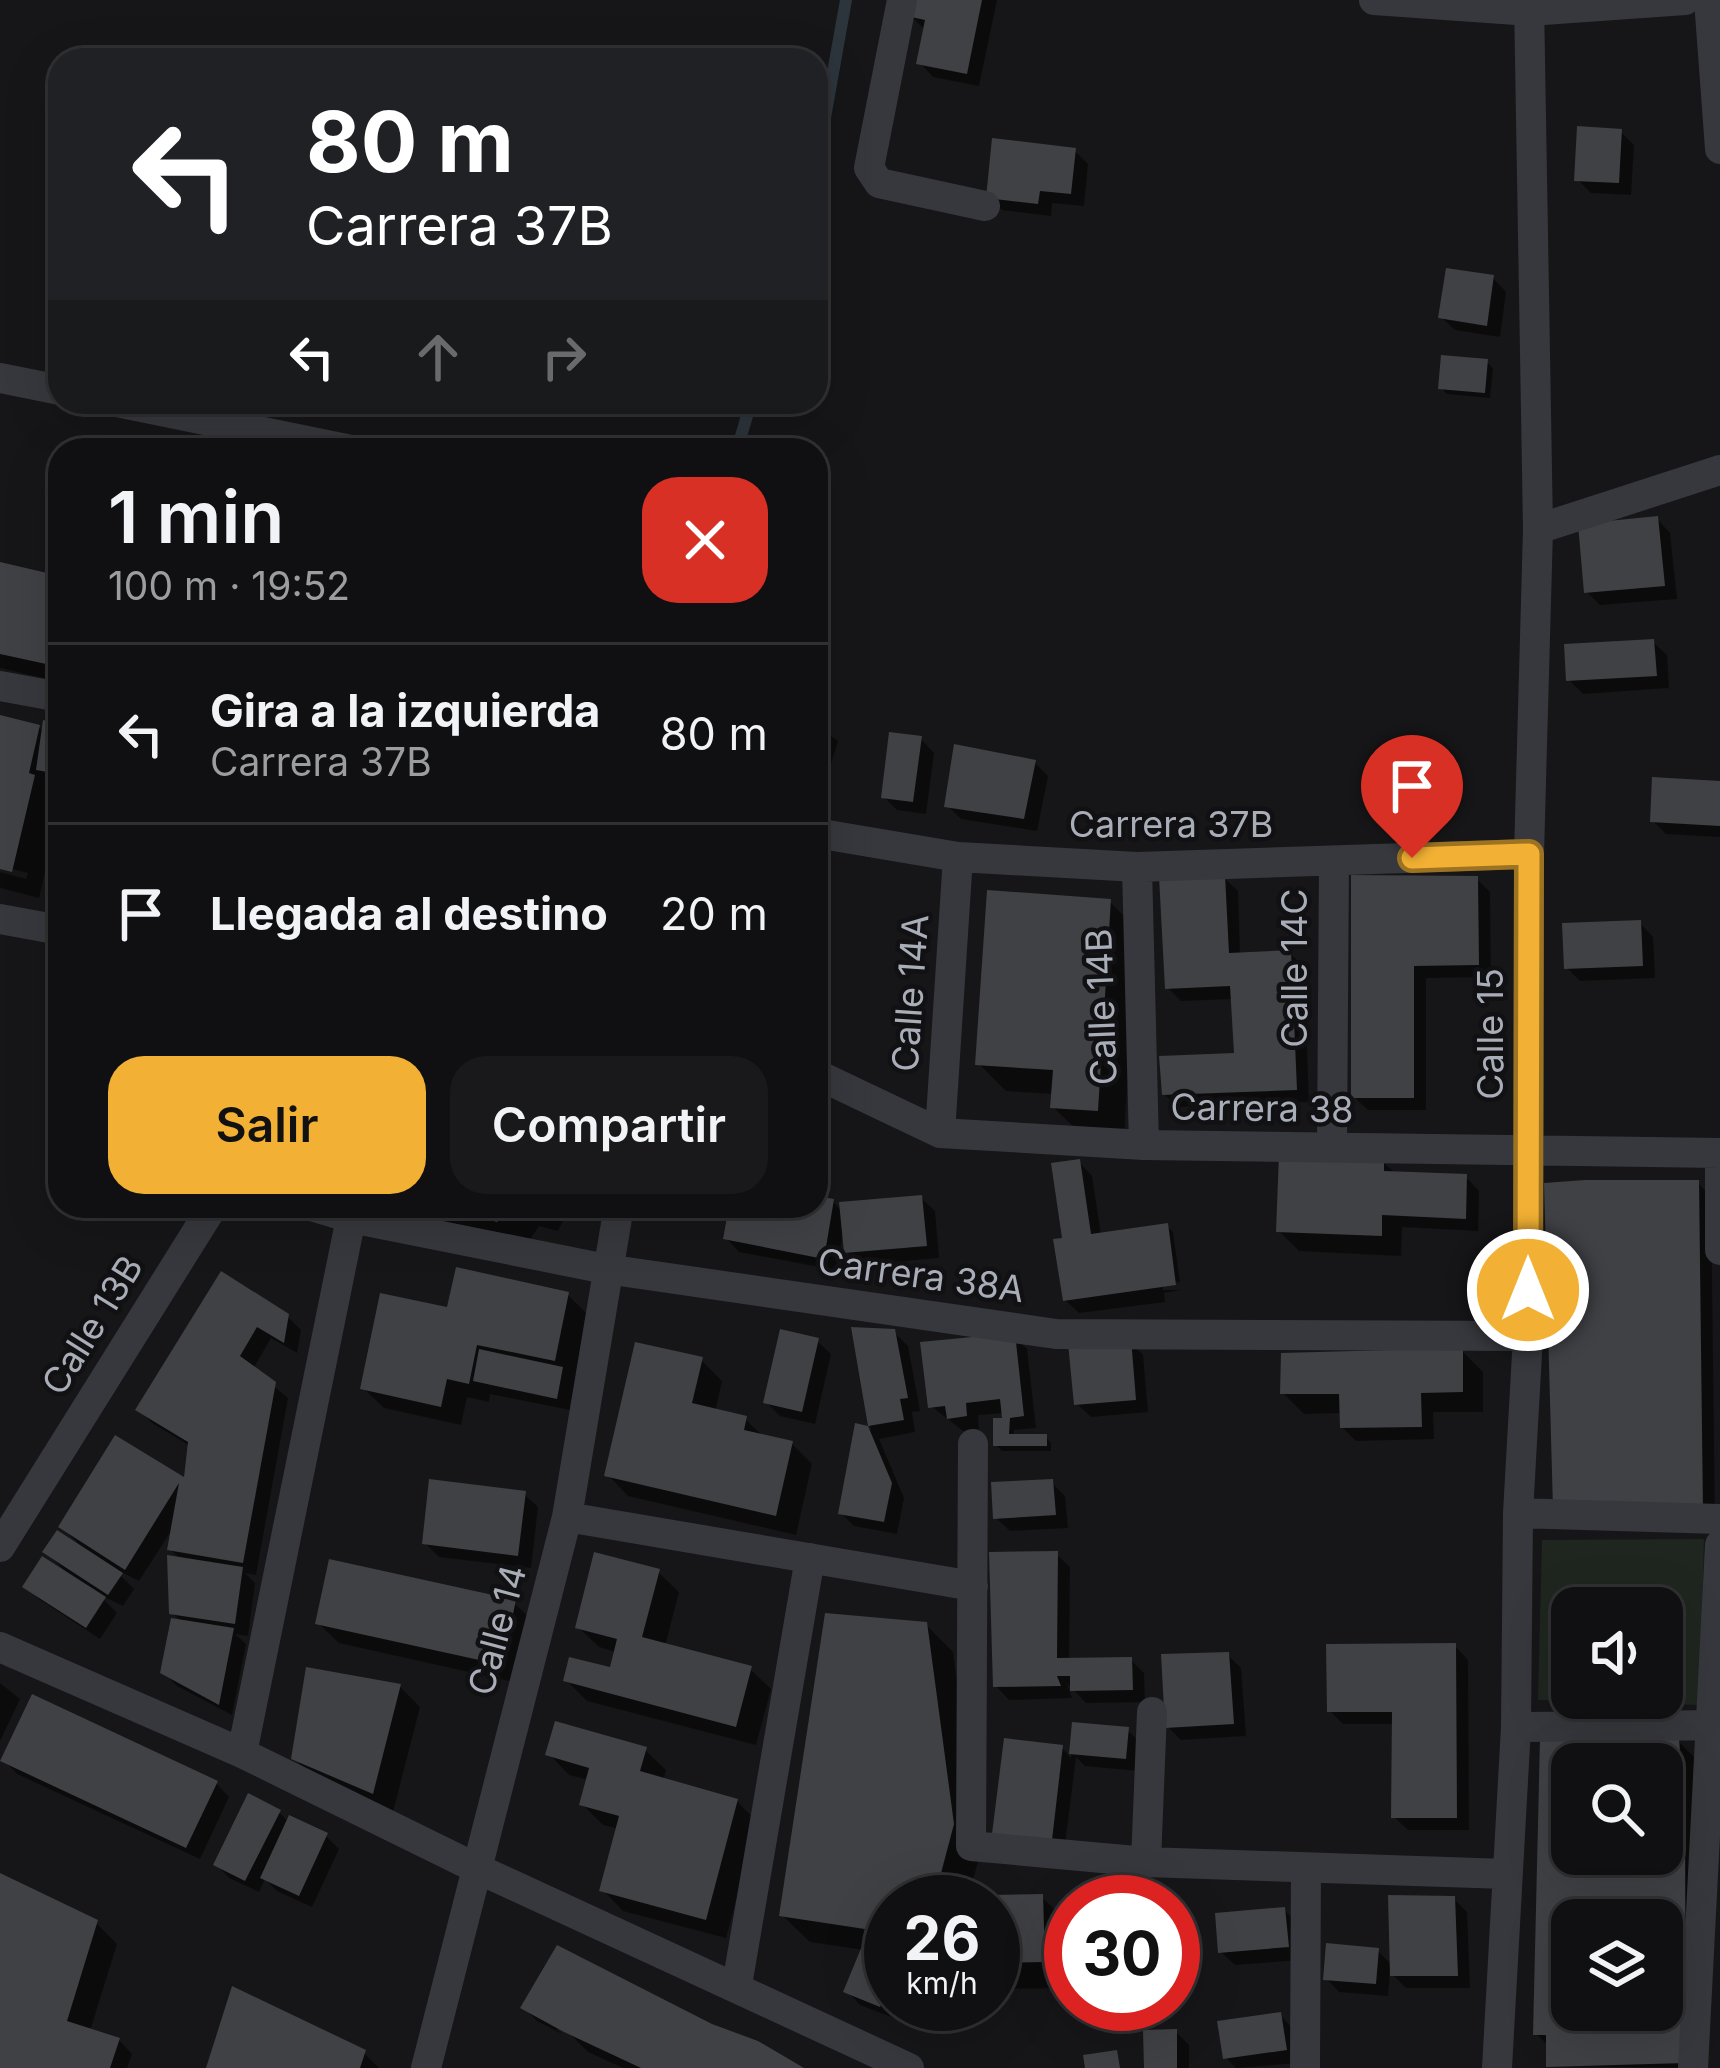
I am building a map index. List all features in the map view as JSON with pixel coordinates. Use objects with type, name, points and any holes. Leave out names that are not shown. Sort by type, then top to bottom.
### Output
[{"type":"street","points":[[902,0],[869,168],[879,183],[985,206]]},
{"type":"street","points":[[1374,0],[1529,5],[1684,0]]},
{"type":"street","points":[[1709,0],[1720,149]]},
{"type":"street","name":"Calle 15","points":[[1497,2068],[1516,1727],[1517,1513],[1528,1336],[1529,854],[1538,529],[1529,5]]},
{"type":"street","points":[[0,378],[48,388]]},
{"type":"street","points":[[176,414],[292,438]]},
{"type":"street","points":[[1538,529],[1720,470]]},
{"type":"street","points":[[0,686],[48,695]]},
{"type":"street","name":"Carrera 37B","points":[[828,835],[958,857],[1136,867],[1529,854]]},
{"type":"street","name":"Calle 14A","points":[[940,1133],[958,857]]},
{"type":"street","name":"Calle 14C","points":[[1332,1147],[1334,862]]},
{"type":"street","name":"Calle 14B","points":[[1136,867],[1144,1145]]},
{"type":"street","points":[[0,919],[48,928]]},
{"type":"street","name":"Carrera 38","points":[[828,1080],[940,1133],[1144,1145],[1720,1153]]},
{"type":"street","points":[[1720,1153],[1720,1250]]},
{"type":"street","name":"Calle 13B","points":[[0,1547],[206,1218]]},
{"type":"street","points":[[242,1753],[351,1218]]},
{"type":"street","name":"Carrera 38A","points":[[351,1218],[606,1270],[1056,1334],[1528,1336]]},
{"type":"street","name":"Calle 14","points":[[434,2066],[476,1868],[567,1516],[617,1218]]},
{"type":"street","points":[[973,1444],[971,1846],[1146,1862],[1506,1874]]},
{"type":"street","points":[[1517,1513],[1720,1519]]},
{"type":"street","points":[[567,1516],[973,1586]]},
{"type":"street","points":[[1693,2068],[1716,1725],[1720,1545]]},
{"type":"street","points":[[737,1985],[811,1558]]},
{"type":"street","points":[[0,1647],[242,1753],[476,1868],[909,2068]]},
{"type":"street","points":[[1146,1862],[1152,1712]]},
{"type":"street","points":[[1516,1727],[1716,1725]]},
{"type":"street","points":[[1305,2068],[1306,1869]]},
{"type":"shaded area","points":[[1704,1539],[1700,1705],[1683,1704],[1683,1587],[1551,1587],[1551,1700],[1538,1700],[1542,1540]]},
{"type":"building","points":[[910,0],[982,0],[967,74],[916,64],[925,20],[907,16]]},
{"type":"building","points":[[1577,126],[1622,129],[1619,183],[1574,181]]},
{"type":"building","points":[[992,138],[1076,148],[1071,194],[1040,191],[1038,204],[986,198]]},
{"type":"building","points":[[1446,268],[1494,275],[1487,326],[1438,318]]},
{"type":"building","points":[[1441,355],[1488,359],[1485,393],[1438,389]]},
{"type":"building","points":[[1658,516],[1665,586],[1584,593],[1578,524]]},
{"type":"building","points":[[0,562],[48,573],[48,664],[0,654]]},
{"type":"building","points":[[1654,639],[1657,676],[1566,681],[1564,644]]},
{"type":"building","points":[[0,715],[40,725],[29,773],[35,775],[12,872],[0,869]]},
{"type":"building","points":[[43,720],[48,721],[48,772],[36,770]]},
{"type":"building","points":[[889,732],[922,736],[913,802],[881,798]]},
{"type":"building","points":[[954,744],[1036,760],[1024,819],[944,807]]},
{"type":"building","points":[[1652,777],[1720,781],[1720,826],[1650,822]]},
{"type":"building","points":[[1225,875],[1229,953],[1291,950],[1297,1090],[1162,1095],[1159,1056],[1234,1053],[1230,986],[1165,989],[1159,877]]},
{"type":"building","points":[[1351,875],[1478,876],[1479,965],[1414,966],[1414,1098],[1351,1098]]},
{"type":"building","points":[[987,890],[1111,899],[1098,1111],[1050,1108],[1053,1070],[975,1065]]},
{"type":"building","points":[[1641,920],[1643,966],[1564,969],[1562,923]]},
{"type":"building","points":[[1279,1154],[1384,1159],[1384,1171],[1467,1174],[1466,1219],[1382,1215],[1382,1236],[1276,1232]]},
{"type":"building","points":[[1080,1159],[1091,1234],[1168,1223],[1176,1285],[1063,1301],[1053,1239],[1062,1238],[1051,1163]]},
{"type":"building","points":[[1699,1180],[1703,1511],[1553,1509],[1544,1183]]},
{"type":"building","points":[[922,1195],[927,1246],[844,1253],[839,1202]]},
{"type":"building","points":[[828,1198],[834,1199],[824,1259],[723,1239],[727,1218],[828,1218]]},
{"type":"building","points":[[456,1267],[569,1292],[555,1361],[477,1345],[469,1384],[447,1379],[441,1407],[360,1389],[380,1293],[447,1307]]},
{"type":"building","points":[[221,1271],[289,1314],[284,1343],[257,1327],[240,1356],[276,1382],[243,1563],[167,1550],[179,1483],[125,1570],[58,1527],[115,1435],[184,1477],[188,1442],[135,1410]]},
{"type":"building","points":[[851,1327],[895,1329],[908,1398],[900,1399],[904,1420],[868,1426]]},
{"type":"building","points":[[780,1329],[819,1338],[802,1412],[763,1403]]},
{"type":"building","points":[[1015,1333],[1024,1416],[1010,1418],[1009,1434],[1047,1434],[1047,1446],[993,1446],[993,1418],[1002,1418],[1000,1399],[966,1403],[967,1416],[947,1419],[945,1406],[928,1408],[920,1342]]},
{"type":"building","points":[[1131,1338],[1136,1400],[1074,1405],[1068,1343]]},
{"type":"building","points":[[635,1342],[703,1357],[692,1403],[747,1416],[744,1430],[793,1441],[776,1516],[604,1476]]},
{"type":"building","points":[[1463,1348],[1463,1392],[1421,1393],[1422,1427],[1340,1428],[1339,1394],[1280,1394],[1281,1353]]},
{"type":"building","points":[[479,1349],[563,1367],[557,1399],[473,1381]]},
{"type":"building","points":[[855,1423],[868,1426],[892,1483],[884,1522],[838,1514]]},
{"type":"building","points":[[429,1479],[526,1491],[518,1556],[422,1544]]},
{"type":"building","points":[[1053,1479],[1056,1515],[993,1519],[991,1482]]},
{"type":"building","points":[[57,1530],[123,1573],[108,1595],[42,1552]]},
{"type":"building","points":[[1058,1551],[1057,1658],[1132,1657],[1133,1690],[1070,1691],[1070,1676],[1057,1676],[1061,1686],[993,1687],[989,1552]]},
{"type":"building","points":[[594,1552],[660,1569],[642,1637],[752,1666],[736,1727],[563,1681],[569,1657],[610,1667],[617,1639],[575,1628]]},
{"type":"building","points":[[167,1555],[243,1567],[235,1624],[169,1614]]},
{"type":"building","points":[[42,1556],[106,1597],[86,1628],[22,1587]]},
{"type":"building","points":[[329,1559],[516,1600],[502,1665],[315,1624]]},
{"type":"building","points":[[825,1613],[927,1622],[954,1824],[941,1875],[864,1875],[864,1929],[779,1916]]},
{"type":"building","points":[[171,1618],[234,1628],[219,1705],[160,1673]]},
{"type":"building","points":[[1456,1643],[1457,1818],[1391,1818],[1392,1712],[1327,1712],[1326,1644]]},
{"type":"building","points":[[1229,1652],[1234,1724],[1165,1728],[1161,1654]]},
{"type":"building","points":[[306,1667],[401,1684],[373,1794],[291,1759]]},
{"type":"building","points":[[32,1694],[218,1781],[186,1848],[0,1761]]},
{"type":"building","points":[[555,1721],[647,1747],[640,1771],[738,1799],[706,1920],[599,1891],[619,1816],[579,1805],[589,1768],[545,1755]]},
{"type":"building","points":[[1072,1722],[1129,1727],[1126,1759],[1069,1754]]},
{"type":"building","points":[[1004,1738],[1063,1745],[1051,1849],[991,1842]]},
{"type":"building","points":[[1540,1738],[1679,1738],[1679,1743],[1551,1743],[1551,1875],[1683,1875],[1683,1796],[1686,2063],[1546,2067],[1546,2035],[1533,2035]]},
{"type":"building","points":[[248,1793],[281,1810],[245,1881],[213,1865]]},
{"type":"building","points":[[289,1815],[328,1833],[299,1896],[260,1878]]},
{"type":"building","points":[[0,1873],[98,1920],[67,2021],[120,2038],[110,2068],[0,2068]]},
{"type":"building","points":[[1020,1894],[1043,1894],[1044,1962],[1020,1962]]},
{"type":"building","points":[[1388,1895],[1455,1896],[1458,1976],[1390,1976]]},
{"type":"building","points":[[1285,1907],[1289,1947],[1218,1953],[1215,1913]]},
{"type":"building","points":[[1326,1943],[1379,1948],[1376,1984],[1323,1980]]},
{"type":"building","points":[[557,1945],[712,2024],[758,2041],[804,2068],[641,2068],[564,2032],[520,2008]]},
{"type":"building","points":[[862,1946],[864,2001],[843,1992]]},
{"type":"building","points":[[232,1986],[366,2050],[360,2068],[206,2068]]},
{"type":"building","points":[[1281,2012],[1287,2050],[1223,2059],[1217,2021]]},
{"type":"building","points":[[1143,2031],[1177,2031],[1177,2068],[1144,2068]]},
{"type":"building","points":[[1117,2050],[1120,2068],[1085,2068],[1083,2055]]},
{"type":"waterway","points":[[828,101],[846,0]]},
{"type":"waterway","points":[[740,438],[748,414]]},
{"type":"route","points":[[1412,858],[1529,854],[1528,1290]]}]
